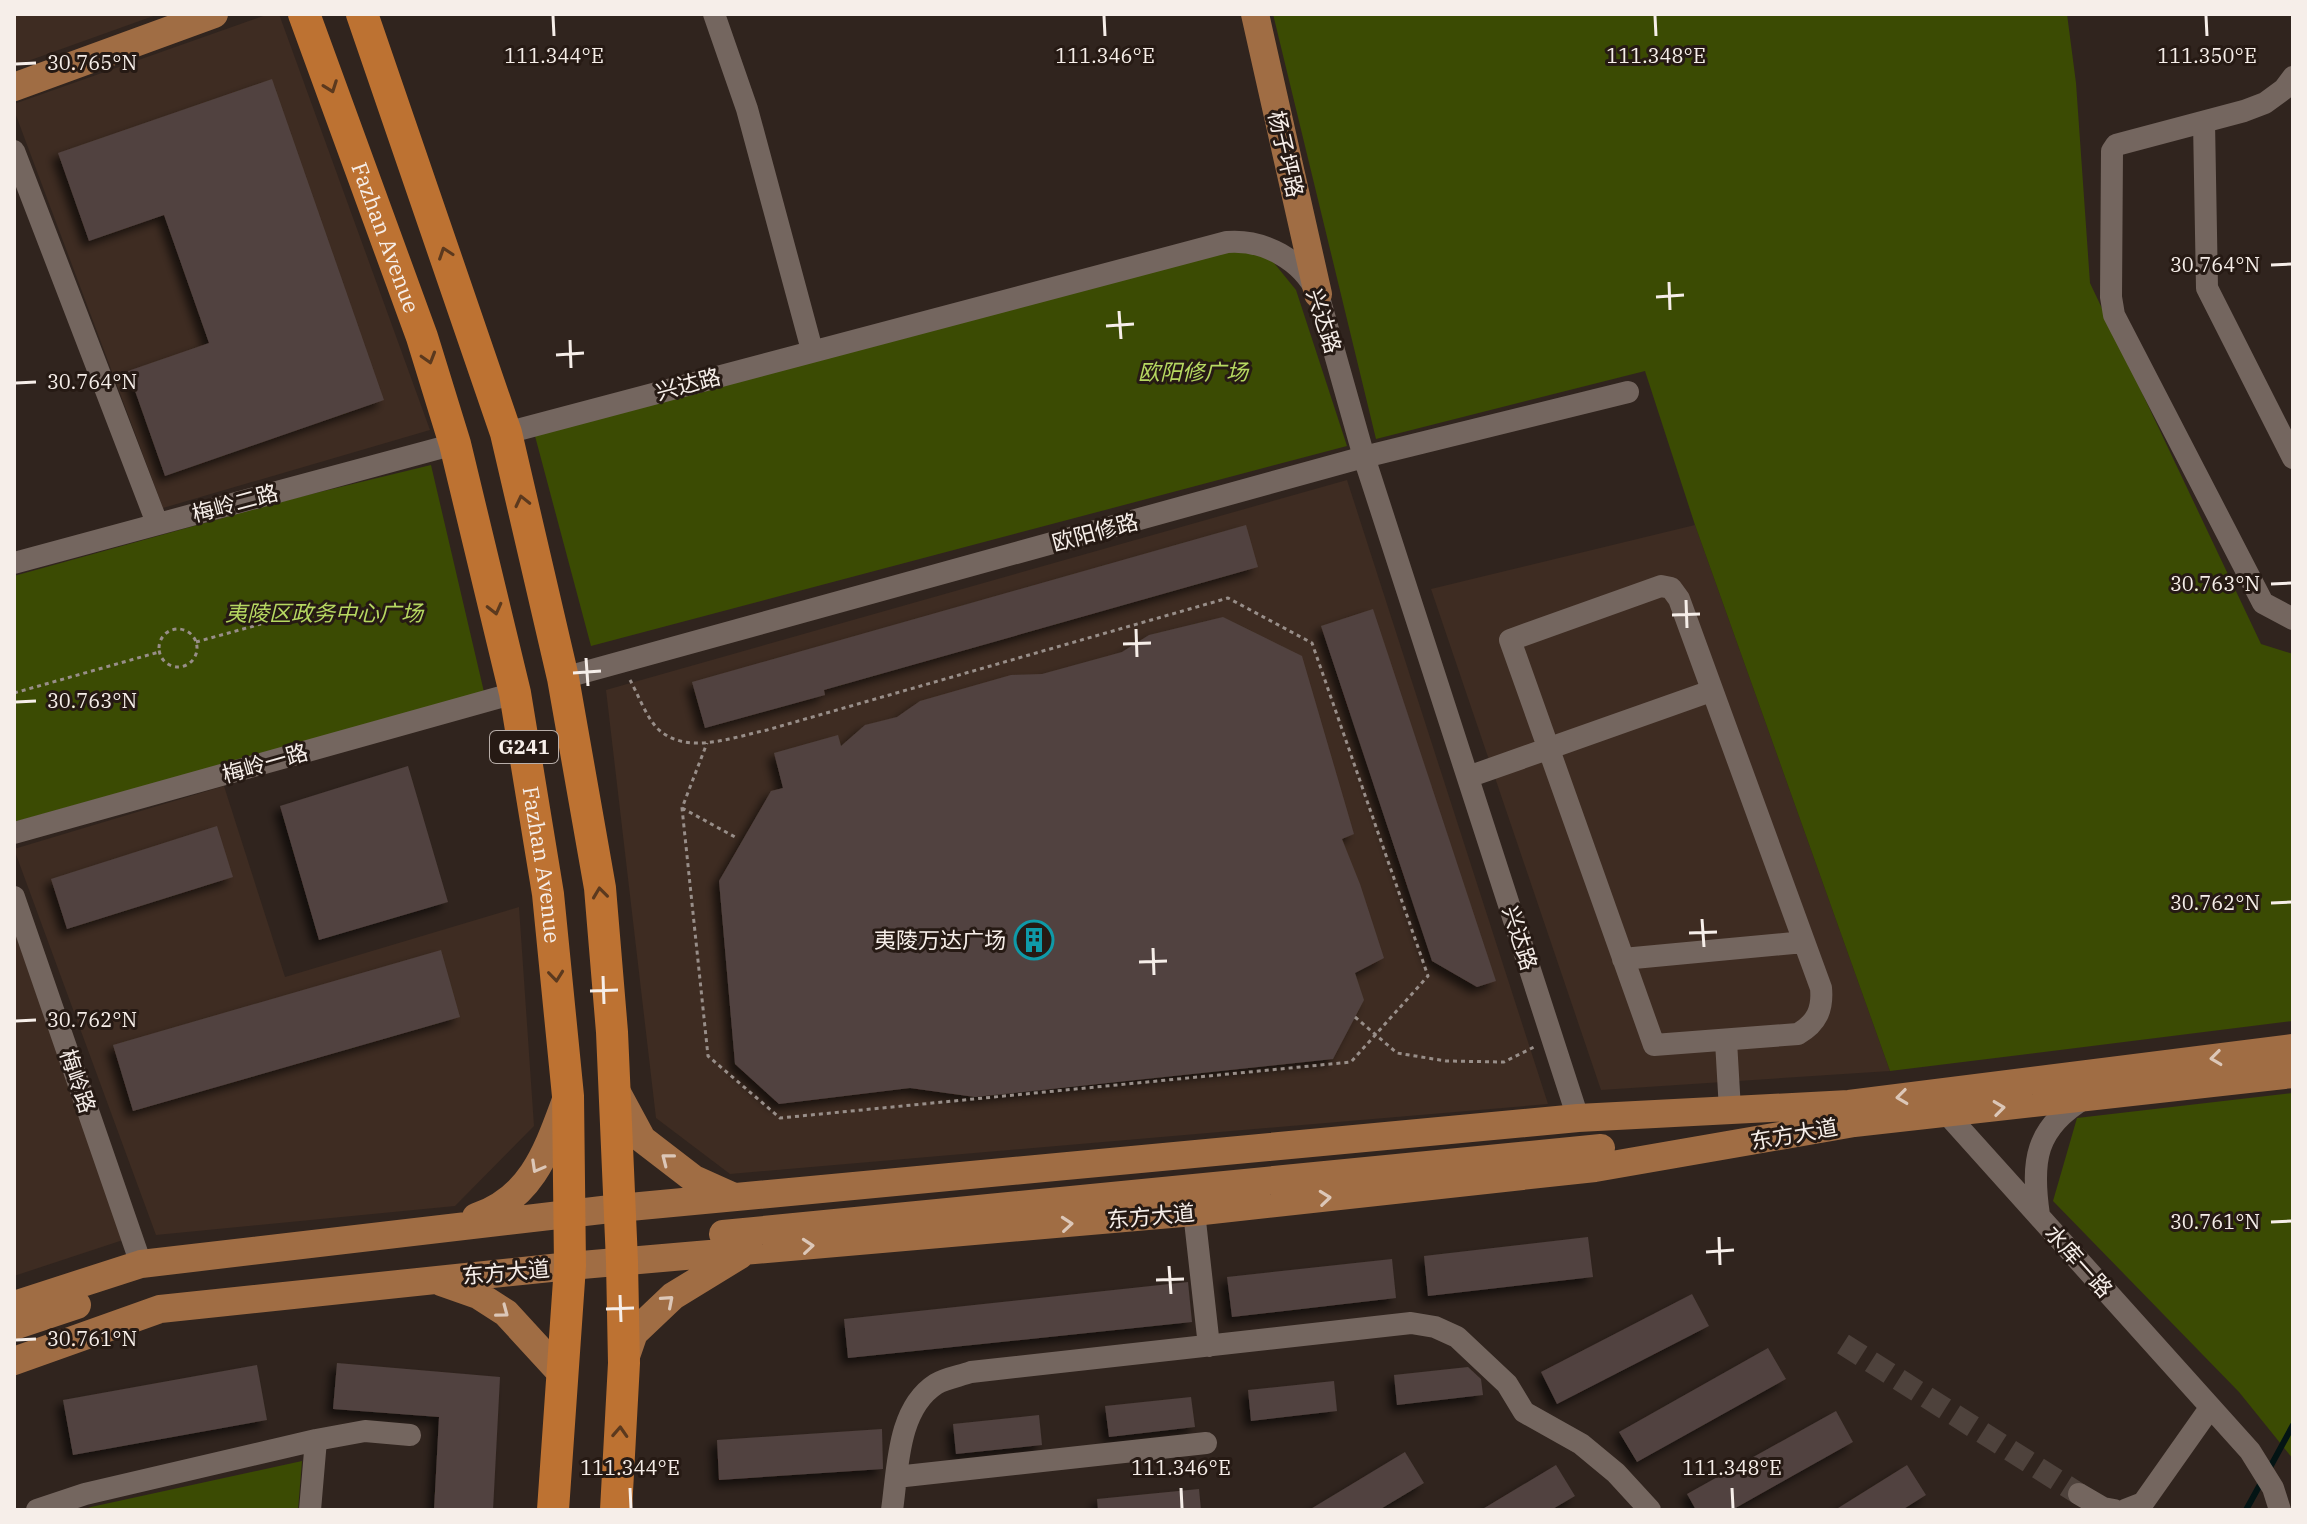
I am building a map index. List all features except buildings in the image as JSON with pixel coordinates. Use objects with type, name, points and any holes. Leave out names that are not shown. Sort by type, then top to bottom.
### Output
[{"type":"highway","name":"Fazhan Avenue","points":[[304,14],[422,337],[455,444],[515,693],[548,894],[568,1096],[570,1266],[553,1510]]},
{"type":"highway","name":"G241","points":[[362,14],[506,433],[563,678],[600,888],[615,1089],[622,1262],[624,1363],[616,1510]]},
{"type":"main road","points":[[14,87],[214,14]]},
{"type":"main road","name":"杨子坪路","points":[[1235,14],[1292,262]]},
{"type":"main road","name":"杨子坪路","points":[[1255,14],[1318,294]]},
{"type":"main road","name":"东方大道","points":[[14,1361],[160,1309],[570,1266],[1194,1212],[1595,1168],[1851,1114],[2293,1048]]},
{"type":"main road","name":"东方大道","points":[[14,1305],[141,1264],[619,1208],[1578,1118],[1730,1110],[1947,1114],[2293,1074]]},
{"type":"main road","points":[[615,1089],[642,1139],[694,1179],[734,1197]]},
{"type":"main road","points":[[444,1228],[498,1210],[529,1181],[549,1145],[568,1096]]},
{"type":"main road","points":[[14,1326],[149,1281],[680,1219],[1558,1137],[1851,1114]]},
{"type":"main road","points":[[14,1346],[153,1295],[1851,1114]]},
{"type":"main road","points":[[624,1363],[634,1333],[673,1296],[746,1252]]},
{"type":"main road","points":[[433,1279],[478,1295],[506,1313],[562,1374]]},
{"type":"street","points":[[714,14],[747,109],[812,350]]},
{"type":"street","points":[[2293,77],[2284,89],[2265,103],[2116,145],[2112,151],[2111,297],[2114,315],[2263,603],[2293,619]]},
{"type":"street","points":[[2204,122],[2207,288],[2293,458]]},
{"type":"street","points":[[14,151],[157,523]]},
{"type":"street","name":"兴达路","points":[[506,433],[1227,242],[1256,243],[1292,262],[1313,282],[1318,294],[1364,457],[1578,1118]]},
{"type":"street","name":"欧阳修路","points":[[563,678],[1364,457],[1628,392]]},
{"type":"street","name":"梅岭二路","points":[[14,563],[455,444]]},
{"type":"street","points":[[1661,586],[1671,588],[1679,599],[1821,988],[1822,1005],[1807,1029],[1798,1034],[1654,1045],[1549,749],[1510,640],[1661,586]]},
{"type":"street","points":[[1468,777],[1711,691]]},
{"type":"street","name":"梅岭一路","points":[[14,833],[515,693]]},
{"type":"street","name":"梅岭路","points":[[14,897],[141,1264]]},
{"type":"street","points":[[1623,959],[1804,942]]},
{"type":"street","points":[[1726,1041],[1730,1110]]},
{"type":"street","points":[[2039,1216],[2033,1179],[2039,1149],[2064,1111],[2087,1098]]},
{"type":"street","name":"水库一路","points":[[1947,1114],[2250,1451],[2273,1488],[2280,1510]]},
{"type":"street","points":[[1194,1212],[1209,1346]]},
{"type":"street","points":[[892,1510],[907,1423],[916,1403],[936,1384],[971,1372],[1411,1323],[1435,1327],[1457,1337],[1507,1384],[1524,1412],[1581,1444],[1616,1473],[1650,1510]]},
{"type":"street","points":[[2125,1510],[2143,1503],[2210,1408]]},
{"type":"street","points":[[37,1510],[85,1494],[316,1440],[365,1431],[410,1435]]},
{"type":"street","points":[[310,1510],[316,1440]]},
{"type":"street","points":[[896,1477],[1206,1443]]},
{"type":"street","points":[[2079,1494],[2103,1508],[2114,1510]]},
{"type":"path","points":[[621,662],[657,728],[678,742],[707,743],[767,730],[1228,598],[1312,643],[1428,976],[1351,1062],[780,1118],[708,1056],[682,808],[707,743]]},
{"type":"path","points":[[196,642],[261,624]]},
{"type":"path","points":[[182,629],[196,642],[193,660],[182,667],[165,663],[159,652],[160,640],[170,631],[182,629]]},
{"type":"path","points":[[14,693],[159,652]]},
{"type":"path","points":[[682,808],[735,837]]},
{"type":"path","points":[[1355,1017],[1397,1053],[1446,1061],[1504,1062],[1552,1039]]},
{"type":"shaded area","points":[[14,14],[159,14],[14,66]]},
{"type":"shaded area","points":[[269,14],[279,14],[430,430],[163,508],[14,104]]},
{"type":"shaded area","name":"夷陵万达广场","points":[[1347,480],[1548,1104],[730,1174],[656,1118],[606,690]]},
{"type":"shaded area","points":[[1695,525],[1890,1071],[1601,1090],[1431,589]]},
{"type":"shaded area","points":[[224,786],[285,977],[519,907],[534,1126],[455,1206],[156,1235],[14,849]]},
{"type":"shaded area","points":[[14,930],[123,1240],[14,1276]]},
{"type":"green space","points":[[1273,14],[2067,14],[2076,83],[2090,283],[2261,644],[2293,654],[2293,1021],[1890,1071],[1695,525],[1645,371],[1376,439]]},
{"type":"green space","name":"欧阳修广场","points":[[1230,247],[1270,258],[1296,290],[1347,446],[591,646],[535,436]]},
{"type":"green space","name":"夷陵区政务中心广场","points":[[431,465],[484,692],[14,822],[14,576],[295,498]]},
{"type":"green space","points":[[2293,1093],[2293,1459],[2239,1392],[2053,1201],[2077,1118]]},
{"type":"green space","points":[[302,1461],[298,1510],[83,1510],[91,1507]]},
{"type":"waterway","points":[[2268,1471],[2293,1425]]},
{"type":"waterway","points":[[2246,1510],[2262,1481]]},
{"type":"tunnel","points":[[1843,1344],[2079,1494]]},
{"type":"place","name":"夷陵万达广场","points":[[1034,940]]}]
